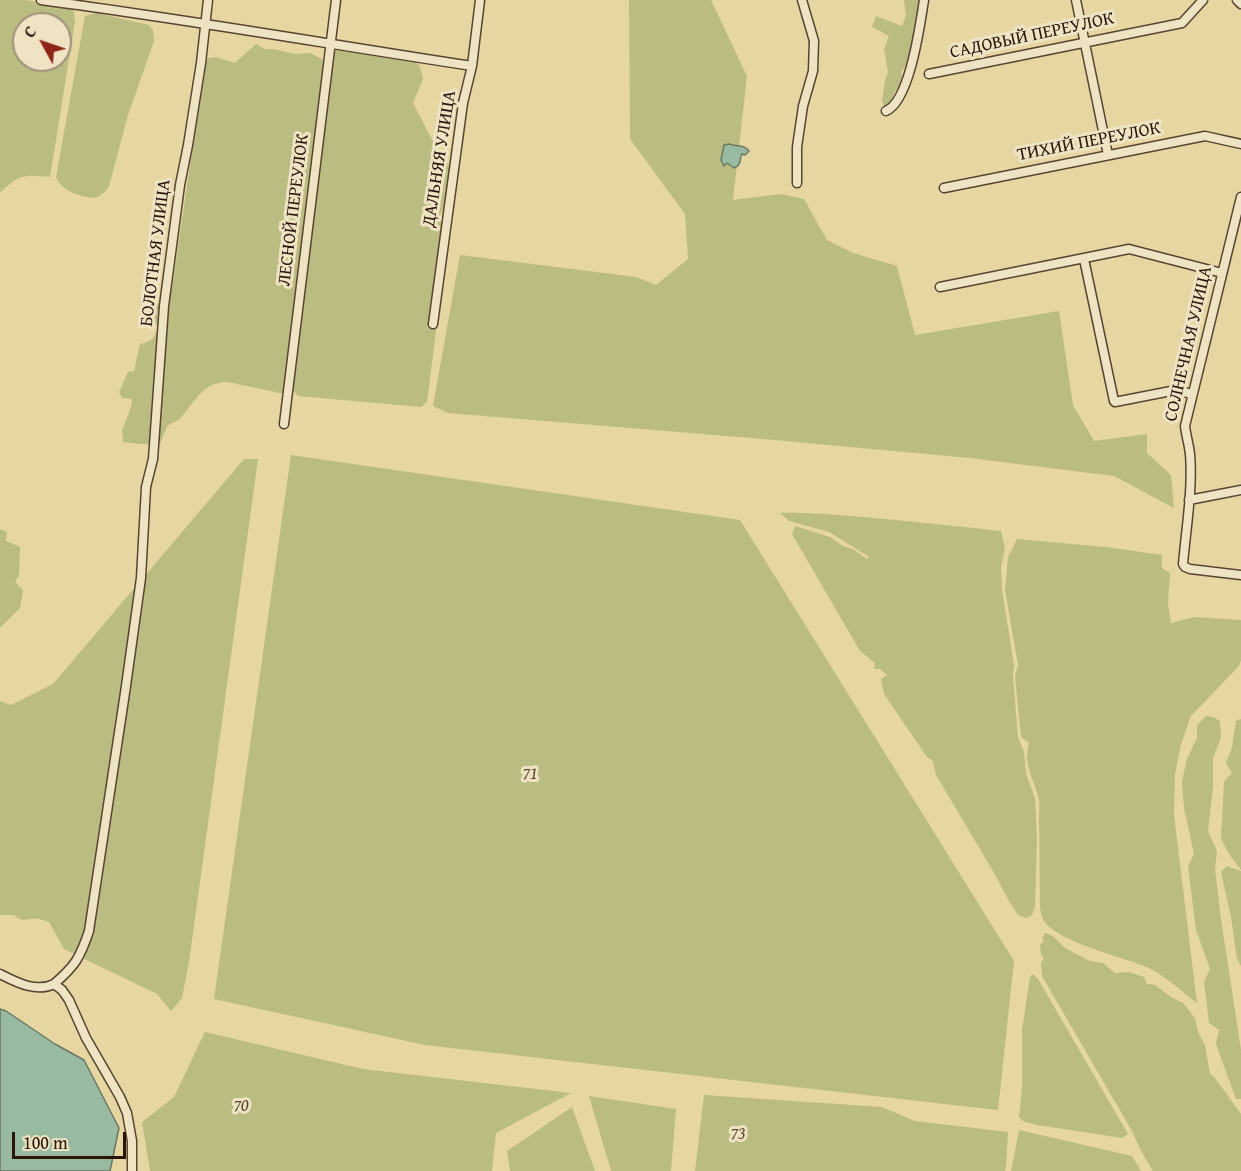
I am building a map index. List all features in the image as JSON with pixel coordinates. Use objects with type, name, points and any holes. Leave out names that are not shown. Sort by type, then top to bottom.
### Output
[{"type":"street","points":[[41,0],[120,10],[472,66]]},
{"type":"street","name":"БОЛОТНАЯ УЛИЦА","points":[[54,984],[72,968],[83,950],[89,931],[141,578],[146,487],[153,459],[164,306],[208,0]]},
{"type":"street","name":"ЛЕСНОЙ ПЕРЕУЛОК","points":[[284,424],[336,0]]},
{"type":"street","name":"ДАЛЬНЯЯ УЛИЦА","points":[[433,324],[463,103],[472,66],[480,0]]},
{"type":"street","points":[[797,183],[797,147],[803,106],[813,71],[813,40],[802,0]]},
{"type":"street","points":[[886,111],[895,105],[909,75],[924,0]]},
{"type":"street","points":[[1076,0],[1108,155]]},
{"type":"street","name":"САДОВЫЙ ПЕРЕУЛОК","points":[[929,74],[1182,23],[1203,0]]},
{"type":"street","points":[[1237,0],[1241,4]]},
{"type":"street","name":"ТИХИЙ ПЕРЕУЛОК","points":[[944,188],[1205,136],[1241,144]]},
{"type":"street","name":"СОЛНЕЧНАЯ УЛИЦА","points":[[1241,197],[1185,426],[1190,454],[1189,500],[1183,564],[1190,569],[1241,575]]},
{"type":"street","points":[[940,287],[1129,249],[1222,273]]},
{"type":"street","points":[[1084,259],[1114,401],[1176,390],[1192,394]]},
{"type":"street","points":[[1189,500],[1241,490]]},
{"type":"street","points":[[0,974],[36,988],[48,988],[54,984],[69,1000],[86,1038],[127,1113],[132,1141],[132,1171]]},
{"type":"green space","points":[[0,0],[25,0],[67,6],[74,11],[72,41],[72,12],[12,12],[12,72],[67,72],[50,177],[24,176],[0,192]]},
{"type":"green space","points":[[629,0],[711,0],[747,76],[733,200],[781,194],[804,199],[827,240],[853,253],[897,266],[915,335],[1059,311],[1073,405],[1094,441],[1147,434],[1147,453],[1171,475],[1174,508],[1114,476],[970,458],[448,413],[433,406],[460,255],[636,277],[656,285],[688,259],[685,214],[630,139]]},
{"type":"green space","points":[[904,0],[922,0],[909,61],[901,72],[905,78],[899,92],[895,91],[889,106],[884,106],[882,101],[888,72],[884,49],[889,36],[872,27],[876,16],[902,26],[906,16]]},
{"type":"green space","points":[[96,13],[149,25],[153,30],[154,41],[128,115],[109,186],[96,198],[67,190],[56,177],[85,16]]},
{"type":"green space","points":[[256,44],[265,49],[295,54],[310,53],[322,59],[325,67],[284,394],[233,383],[214,384],[197,397],[180,419],[167,426],[160,444],[123,442],[122,431],[132,399],[122,398],[119,392],[128,372],[134,371],[140,344],[153,339],[158,325],[140,316],[140,306],[148,301],[160,304],[172,289],[204,59],[215,57],[235,63]]},
{"type":"green space","points":[[346,44],[408,58],[417,63],[423,79],[413,103],[441,157],[453,169],[451,197],[440,214],[448,237],[427,402],[421,407],[298,396],[292,389],[335,51]]},
{"type":"green space","name":"71","points":[[291,455],[740,520],[1014,961],[998,1110],[425,1045],[214,999]]},
{"type":"green space","points":[[244,459],[258,459],[189,962],[182,998],[171,1011],[157,994],[64,949],[49,922],[39,919],[23,920],[14,915],[0,915],[0,701],[11,705],[53,684]]},
{"type":"green space","points":[[780,513],[863,517],[1001,531],[1005,549],[1001,567],[1002,589],[1014,666],[1018,737],[1024,752],[1026,774],[1035,798],[1037,837],[1035,907],[1032,915],[1026,918],[1018,915],[1009,901],[936,775],[933,761],[927,757],[884,694],[881,679],[887,675],[880,669],[874,669],[875,663],[860,651],[792,534],[795,526],[830,537],[867,559],[869,557],[829,532],[789,521]]},
{"type":"green space","points":[[0,529],[7,532],[6,541],[20,547],[19,575],[15,582],[23,590],[20,608],[0,627]]},
{"type":"green space","points":[[1017,539],[1106,547],[1162,555],[1162,568],[1170,573],[1168,603],[1171,623],[1194,617],[1241,620],[1239,666],[1191,716],[1181,744],[1175,774],[1174,815],[1197,1003],[1149,968],[1075,942],[1061,935],[1043,919],[1040,909],[1039,802],[1029,770],[1027,750],[1029,743],[1021,737],[1015,676],[1018,665],[1005,590],[1008,557]]},
{"type":"green space","points":[[1206,716],[1220,721],[1221,737],[1213,758],[1213,788],[1208,831],[1217,851],[1215,869],[1221,919],[1241,1050],[1241,1099],[1236,1099],[1216,1044],[1219,1030],[1209,1023],[1204,982],[1210,969],[1196,930],[1188,866],[1194,854],[1184,808],[1182,781],[1187,759],[1197,738],[1197,725]]},
{"type":"green space","points":[[1241,719],[1241,870],[1221,839],[1224,782],[1232,773],[1226,763],[1232,747],[1236,721]]},
{"type":"green space","points":[[1227,866],[1241,871],[1241,966],[1237,959],[1221,872]]},
{"type":"green space","points":[[1045,933],[1053,936],[1065,948],[1090,961],[1103,963],[1115,973],[1129,972],[1144,977],[1147,984],[1155,985],[1183,1003],[1195,1018],[1198,1032],[1205,1045],[1210,1074],[1241,1114],[1241,1171],[1153,1171],[1042,976],[1041,963],[1044,958],[1040,945],[1044,941],[1042,938]]},
{"type":"green space","points":[[1033,974],[1128,1134],[1122,1138],[1037,1125],[1023,1121],[1019,1117],[1022,1088],[1022,1030],[1030,977]]},
{"type":"green space","name":"70","points":[[205,1032],[363,1069],[571,1093],[496,1133],[492,1171],[150,1171],[142,1122],[174,1097]]},
{"type":"green space","name":"73","points":[[704,1095],[882,1107],[915,1121],[1008,1132],[1006,1167],[1005,1171],[695,1171]]},
{"type":"green space","points":[[589,1096],[676,1109],[671,1171],[611,1171]]},
{"type":"green space","points":[[572,1107],[595,1171],[510,1171],[507,1151]]},
{"type":"green space","points":[[1019,1130],[1132,1156],[1141,1171],[1011,1171]]},
{"type":"shaded area","points":[[724,145],[743,146],[749,151],[745,155],[742,154],[739,164],[734,168],[727,163],[724,166],[721,160]]},
{"type":"shaded area","points":[[0,1009],[84,1060],[119,1128],[110,1171],[0,1171]]}]
